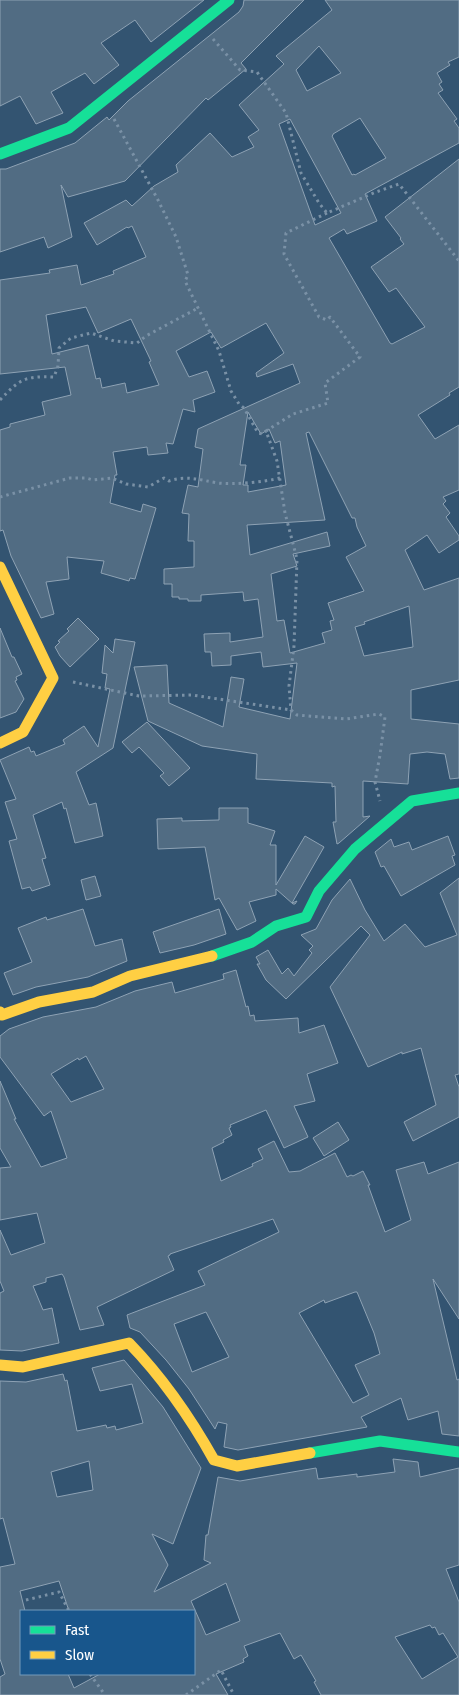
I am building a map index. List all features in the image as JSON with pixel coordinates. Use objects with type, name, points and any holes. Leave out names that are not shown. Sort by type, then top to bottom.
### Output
[{"type":"street","points":[[0,154],[70,128],[229,0]]},
{"type":"street","points":[[0,567],[53,678],[23,732],[0,743]]},
{"type":"street","points":[[0,1012],[2,1015],[39,1002],[93,992],[130,976],[207,958],[252,942],[276,926],[306,917],[319,891],[355,849],[412,801],[459,793]]},
{"type":"street","points":[[0,1365],[22,1367],[129,1343],[166,1384],[200,1434],[214,1460],[236,1466],[380,1441],[459,1452]]},
{"type":"path","points":[[199,24],[240,70],[257,72],[286,113],[301,173],[327,213]]},
{"type":"path","points":[[104,100],[176,237],[188,275],[185,281],[219,351],[231,391],[239,404],[244,408],[258,433],[263,434],[293,414],[328,403],[325,383],[360,357],[330,317],[327,320],[319,317],[284,254],[286,233],[327,213],[399,184],[459,261]]},
{"type":"path","points":[[0,400],[14,384],[34,376],[54,377],[58,366],[59,348],[71,338],[91,333],[114,341],[137,343],[146,336],[198,308]]},
{"type":"path","points":[[266,431],[277,461],[285,513],[297,558],[294,646],[289,686],[291,710]]},
{"type":"path","points":[[0,497],[70,478],[93,480],[112,478],[126,484],[148,487],[164,478],[169,481],[182,477],[200,478],[220,483],[263,482],[280,478]]},
{"type":"path","points":[[53,678],[140,696],[192,695],[291,710],[297,715],[346,720],[379,714],[385,717],[375,782],[386,823]]},
{"type":"path","points":[[26,1600],[59,1592],[68,1610]]},
{"type":"path","points":[[186,1695],[221,1670],[234,1695]]},
{"type":"path","points":[[91,1675],[105,1695]]},
{"type":"building","points":[[0,0],[204,0],[151,42],[135,20],[101,43],[119,65],[94,84],[85,73],[51,92],[63,113],[36,124],[20,96],[0,106]]},
{"type":"building","points":[[244,0],[304,0],[241,63],[246,69],[208,100],[206,98],[125,181],[68,197],[61,185],[72,237],[48,248],[44,237],[0,252],[0,169],[6,169],[75,143],[107,117],[109,120],[128,101],[239,12]]},
{"type":"building","points":[[325,0],[459,0],[459,57],[448,62],[450,65],[437,73],[442,82],[439,84],[443,90],[438,93],[457,119],[454,121],[459,128],[459,143],[365,194],[377,221],[347,234],[344,229],[329,238],[390,343],[392,344],[425,327],[396,288],[389,292],[371,267],[404,244],[385,217],[459,159],[459,387],[449,393],[450,395],[418,415],[435,439],[459,425],[459,490],[443,497],[446,501],[443,504],[450,513],[446,517],[459,536],[459,540],[439,553],[427,535],[405,550],[424,590],[459,578],[459,680],[411,690],[411,719],[459,724],[459,778],[450,779],[445,754],[427,752],[410,754],[408,784],[363,781],[363,817],[370,816],[337,844],[333,822],[336,822],[335,786],[332,787],[332,783],[256,779],[257,754],[202,746],[148,721],[134,667],[167,665],[169,703],[223,727],[231,677],[244,679],[239,707],[290,719],[297,663],[263,667],[261,652],[231,656],[231,665],[212,666],[211,652],[205,652],[204,634],[230,633],[230,642],[263,637],[258,599],[244,601],[243,592],[201,595],[201,601],[188,601],[188,599],[172,597],[172,584],[164,584],[164,569],[194,567],[194,541],[188,541],[189,514],[182,513],[188,485],[198,487],[203,449],[195,447],[198,429],[300,383],[293,364],[257,377],[256,373],[284,353],[266,323],[221,348],[211,332],[176,351],[189,377],[207,371],[215,392],[193,400],[195,412],[183,409],[173,444],[166,443],[168,453],[148,455],[147,447],[113,452],[117,475],[115,475],[110,503],[141,512],[143,504],[156,508],[135,579],[130,578],[129,581],[101,573],[104,561],[67,557],[69,579],[46,582],[54,614],[41,618],[11,556],[3,530],[0,531],[0,430],[10,427],[10,424],[45,415],[42,402],[71,395],[65,367],[0,374],[0,280],[50,273],[49,270],[77,265],[81,285],[114,274],[113,271],[146,257],[132,226],[127,227],[97,245],[84,223],[126,200],[132,206],[154,186],[178,172],[176,165],[210,133],[232,157],[254,147],[248,137],[259,130],[239,105],[284,64],[276,56],[332,10]],"holes":[[[319,46],[341,73],[307,91],[296,70]],[[360,118],[386,158],[352,175],[333,135]],[[290,119],[341,213],[315,225],[279,124]],[[86,307],[98,333],[131,319],[151,361],[149,362],[159,385],[127,393],[125,383],[102,388],[100,378],[96,379],[88,345],[52,354],[46,315]],[[248,412],[261,434],[269,429],[275,443],[280,441],[286,485],[248,492],[248,485],[243,485],[246,465],[240,465]],[[309,432],[352,518],[355,518],[366,546],[346,557],[364,591],[328,603],[334,620],[330,621],[332,630],[322,633],[325,643],[290,653],[284,620],[277,621],[271,574],[297,566],[293,554],[330,546],[327,532],[250,555],[247,525],[325,520],[306,433]],[[409,606],[413,647],[364,656],[355,627],[365,624],[364,622]]]},
{"type":"building","points":[[78,618],[99,639],[70,667],[55,647],[60,642],[58,641],[69,631],[67,629]]},
{"type":"building","points":[[0,628],[12,657],[14,657],[22,674],[16,677],[17,680],[15,681],[24,699],[16,712],[0,718]]},
{"type":"building","points":[[115,639],[135,642],[113,748],[76,772],[89,805],[96,803],[103,836],[75,843],[66,808],[64,809],[62,802],[33,815],[46,858],[42,859],[50,885],[32,891],[30,887],[22,889],[9,841],[17,839],[5,802],[16,799],[0,760],[29,747],[36,756],[65,744],[63,740],[84,726],[98,747],[110,689],[105,688],[107,674],[102,673],[105,645],[113,653]]},
{"type":"building","points":[[147,722],[190,768],[169,786],[160,776],[164,773],[139,747],[132,753],[122,742]]},
{"type":"building","points":[[219,808],[248,808],[248,823],[275,831],[270,845],[276,845],[276,885],[305,836],[324,847],[292,903],[297,901],[295,904],[293,904],[276,889],[276,895],[249,902],[256,921],[237,930],[219,898],[215,900],[205,847],[158,849],[157,819],[182,818],[182,821],[219,820]]},
{"type":"building","points":[[448,836],[455,855],[452,856],[455,865],[401,896],[384,866],[381,867],[375,852],[391,839],[394,847],[409,842],[412,850]]},
{"type":"building","points":[[95,876],[101,896],[86,900],[81,880]]},
{"type":"building","points":[[459,878],[459,1074],[455,1075],[459,1087],[459,1117],[413,1141],[404,1122],[436,1105],[421,1048],[402,1054],[402,1052],[368,1067],[330,987],[370,935],[361,926],[286,999],[266,980],[257,964],[260,964],[256,957],[268,950],[282,974],[288,968],[294,976],[312,953],[309,950],[313,946],[301,935],[316,929],[332,900],[350,879],[365,910],[384,941],[405,924],[425,947],[457,935],[440,893]]},
{"type":"building","points":[[83,909],[95,946],[122,939],[127,961],[88,977],[36,987],[13,995],[4,973],[32,962],[18,928],[46,917],[47,920]]},
{"type":"building","points":[[219,909],[226,934],[194,945],[160,953],[153,932]]},
{"type":"building","points":[[236,970],[246,1007],[248,1006],[250,1016],[254,1015],[255,1021],[298,1018],[299,1033],[324,1025],[338,1063],[307,1074],[315,1101],[294,1106],[308,1137],[284,1148],[266,1110],[230,1125],[231,1127],[229,1128],[232,1135],[223,1140],[224,1142],[212,1148],[221,1181],[253,1166],[252,1164],[263,1159],[258,1149],[274,1141],[289,1172],[300,1171],[335,1153],[347,1177],[363,1171],[370,1185],[368,1185],[385,1232],[411,1220],[396,1170],[424,1162],[428,1174],[459,1162],[459,1319],[433,1279],[457,1380],[459,1379],[459,1436],[442,1434],[438,1411],[408,1420],[401,1398],[361,1417],[367,1427],[238,1450],[224,1447],[227,1424],[218,1422],[215,1429],[189,1389],[166,1360],[140,1332],[130,1328],[127,1315],[205,1285],[198,1271],[279,1232],[273,1219],[170,1254],[168,1256],[174,1270],[97,1307],[104,1325],[80,1330],[64,1277],[62,1274],[46,1278],[46,1282],[33,1286],[43,1310],[52,1308],[59,1343],[22,1351],[0,1350],[0,1293],[4,1291],[0,1281],[0,1230],[11,1255],[45,1243],[37,1213],[0,1220],[0,1168],[11,1167],[0,1148],[0,1081],[16,1119],[14,1119],[41,1167],[67,1158],[51,1111],[44,1116],[0,1057],[0,1036],[9,1029],[43,1017],[96,1007],[135,991],[172,982],[175,993],[224,979],[223,974]],"holes":[[[86,1056],[104,1089],[71,1102],[51,1074],[78,1058],[79,1060]],[[357,1292],[374,1333],[380,1354],[355,1365],[369,1395],[353,1403],[299,1313],[324,1300],[325,1303]],[[206,1312],[229,1357],[192,1372],[174,1324]]]},
{"type":"building","points":[[338,1122],[349,1140],[324,1156],[313,1138]]},
{"type":"building","points":[[124,1360],[163,1407],[201,1468],[173,1544],[152,1534],[168,1565],[154,1592],[211,1563],[204,1560],[206,1535],[208,1535],[218,1477],[240,1481],[316,1468],[318,1479],[357,1474],[357,1477],[395,1472],[393,1459],[418,1462],[420,1477],[459,1468],[459,1565],[446,1569],[459,1602],[459,1695],[321,1695],[314,1682],[316,1681],[301,1655],[294,1659],[280,1633],[244,1646],[248,1656],[243,1659],[244,1662],[216,1674],[228,1695],[0,1695],[0,1677],[5,1674],[0,1659],[0,1567],[15,1564],[3,1518],[0,1519],[0,1381],[26,1382],[63,1374],[65,1381],[67,1380],[77,1431],[106,1425],[107,1428],[115,1426],[116,1430],[143,1423],[132,1384],[100,1391],[92,1368]],"holes":[[[89,1461],[93,1490],[57,1497],[51,1472]],[[430,1625],[432,1628],[435,1627],[439,1635],[443,1633],[458,1657],[422,1679],[395,1637]]]},
{"type":"traffic: fast","points":[[0,154],[69,128],[229,0]]},
{"type":"traffic: fast","points":[[212,956],[252,942],[276,926],[306,917],[319,891],[355,849],[412,801],[459,793]]},
{"type":"traffic: fast","points":[[310,1453],[380,1441],[459,1452]]},
{"type":"traffic: slow","points":[[0,567],[53,678],[23,732],[0,743]]},
{"type":"traffic: slow","points":[[0,1012],[2,1015],[39,1002],[93,992],[130,976],[212,956]]},
{"type":"traffic: slow","points":[[0,1365],[23,1367],[129,1343],[175,1398],[214,1460],[237,1466],[310,1453]]}]
